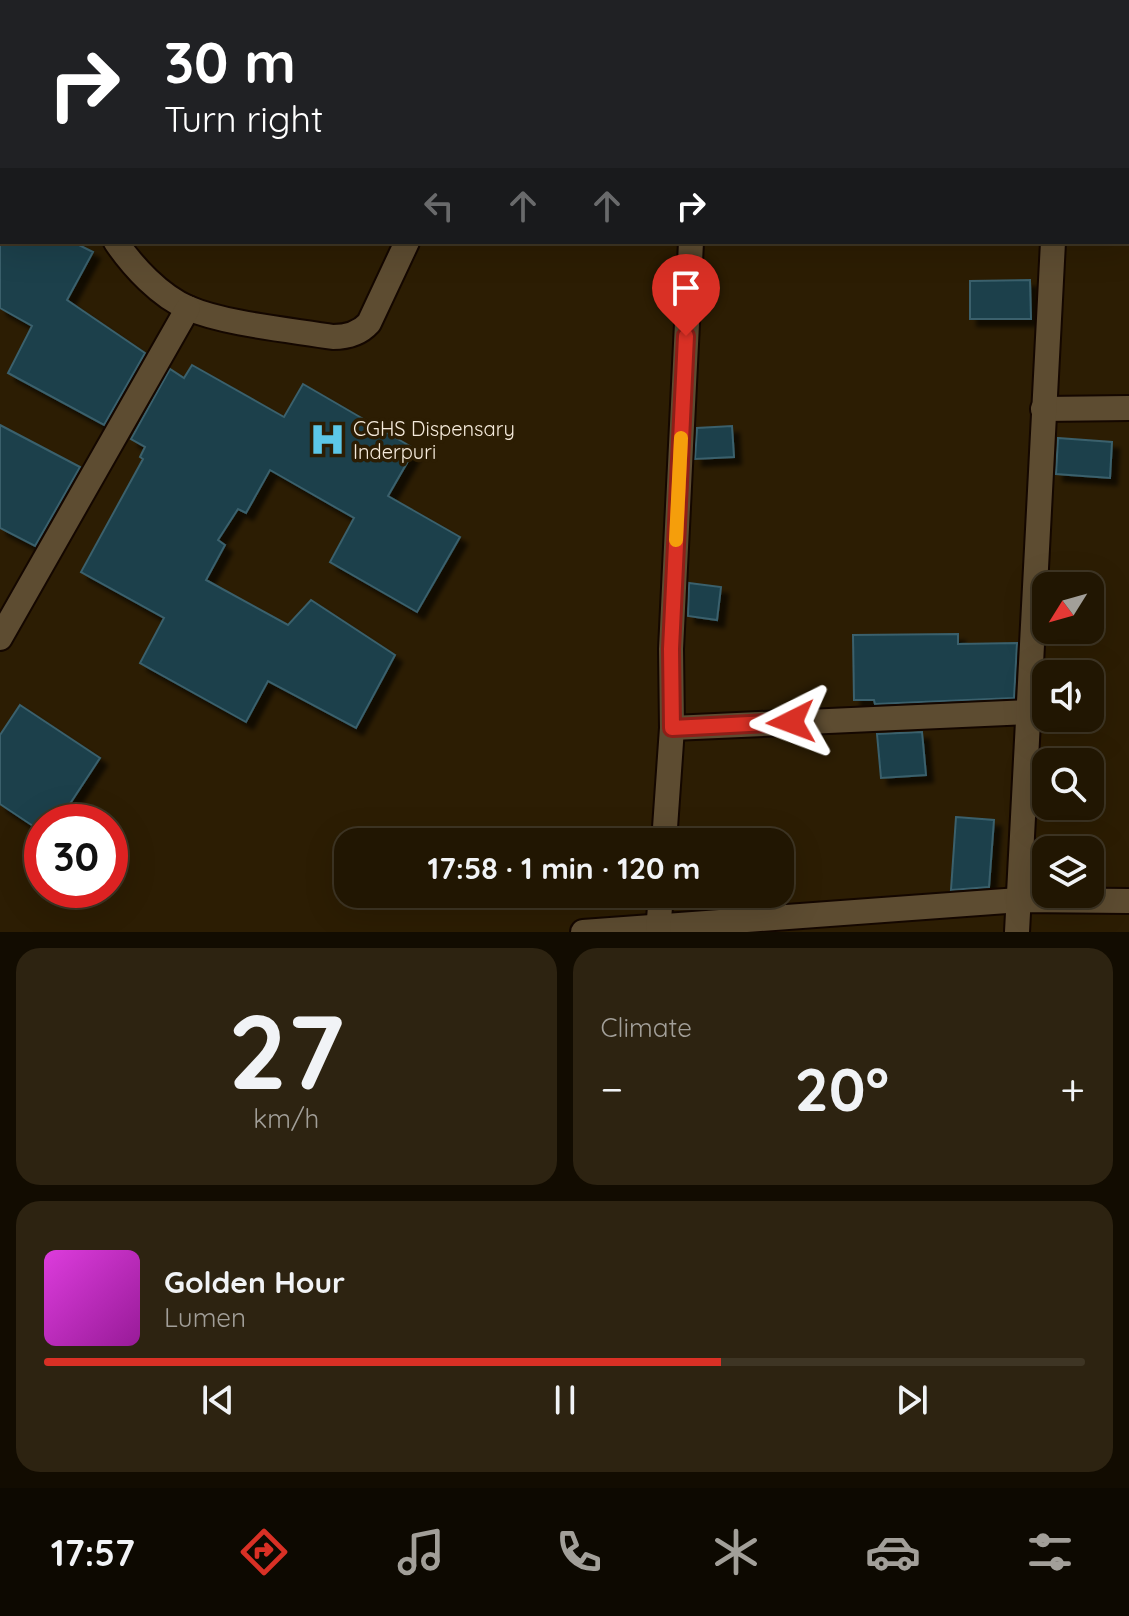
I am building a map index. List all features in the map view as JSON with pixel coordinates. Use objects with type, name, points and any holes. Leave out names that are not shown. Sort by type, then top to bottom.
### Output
[{"type":"street","points":[[117,244],[125,257],[157,287],[188,308],[219,317],[333,337],[346,337],[362,331],[369,323],[406,244]]},
{"type":"street","points":[[665,828],[672,728],[671,649],[691,244]]},
{"type":"street","points":[[1017,932],[1053,244]]},
{"type":"street","points":[[0,638],[188,308]]},
{"type":"street","points":[[1043,409],[1129,408]]},
{"type":"street","points":[[672,728],[1028,712]]},
{"type":"street","points":[[583,932],[828,923],[1020,900],[1129,901]]},
{"type":"street","points":[[658,930],[660,908]]},
{"type":"building","points":[[0,244],[77,244],[93,252],[67,300],[145,353],[104,425],[8,373],[32,326],[0,308]]},
{"type":"building","points":[[1030,280],[1031,319],[970,319],[970,281]]},
{"type":"building","points":[[192,365],[284,417],[303,384],[415,449],[388,496],[460,537],[417,612],[330,562],[354,518],[270,470],[246,513],[238,509],[218,540],[225,545],[206,580],[288,625],[311,600],[395,655],[356,728],[268,681],[246,722],[140,663],[164,618],[81,572],[143,459],[140,457],[145,447],[131,439],[170,369],[184,378]]},
{"type":"building","points":[[0,425],[80,467],[35,546],[0,528]]},
{"type":"building","points":[[732,426],[734,457],[695,459],[697,428]]},
{"type":"building","points":[[1058,438],[1112,442],[1110,478],[1056,474]]},
{"type":"building","points":[[689,583],[721,587],[717,620],[688,616]]},
{"type":"building","points":[[958,634],[958,644],[1017,643],[1014,698],[875,704],[874,700],[854,700],[853,635]]},
{"type":"building","points":[[20,705],[100,758],[70,804],[24,804],[24,820],[0,804],[0,735]]},
{"type":"building","points":[[922,732],[926,775],[881,778],[877,734]]},
{"type":"building","points":[[956,817],[994,820],[989,887],[951,890]]},
{"type":"slow traffic","points":[[676,540],[681,438]]},
{"type":"place","name":"CGHS Dispensary Inderpuri","points":[[327,440]]},
{"type":"route","points":[[686,336],[671,649],[672,728],[791,722]]}]
